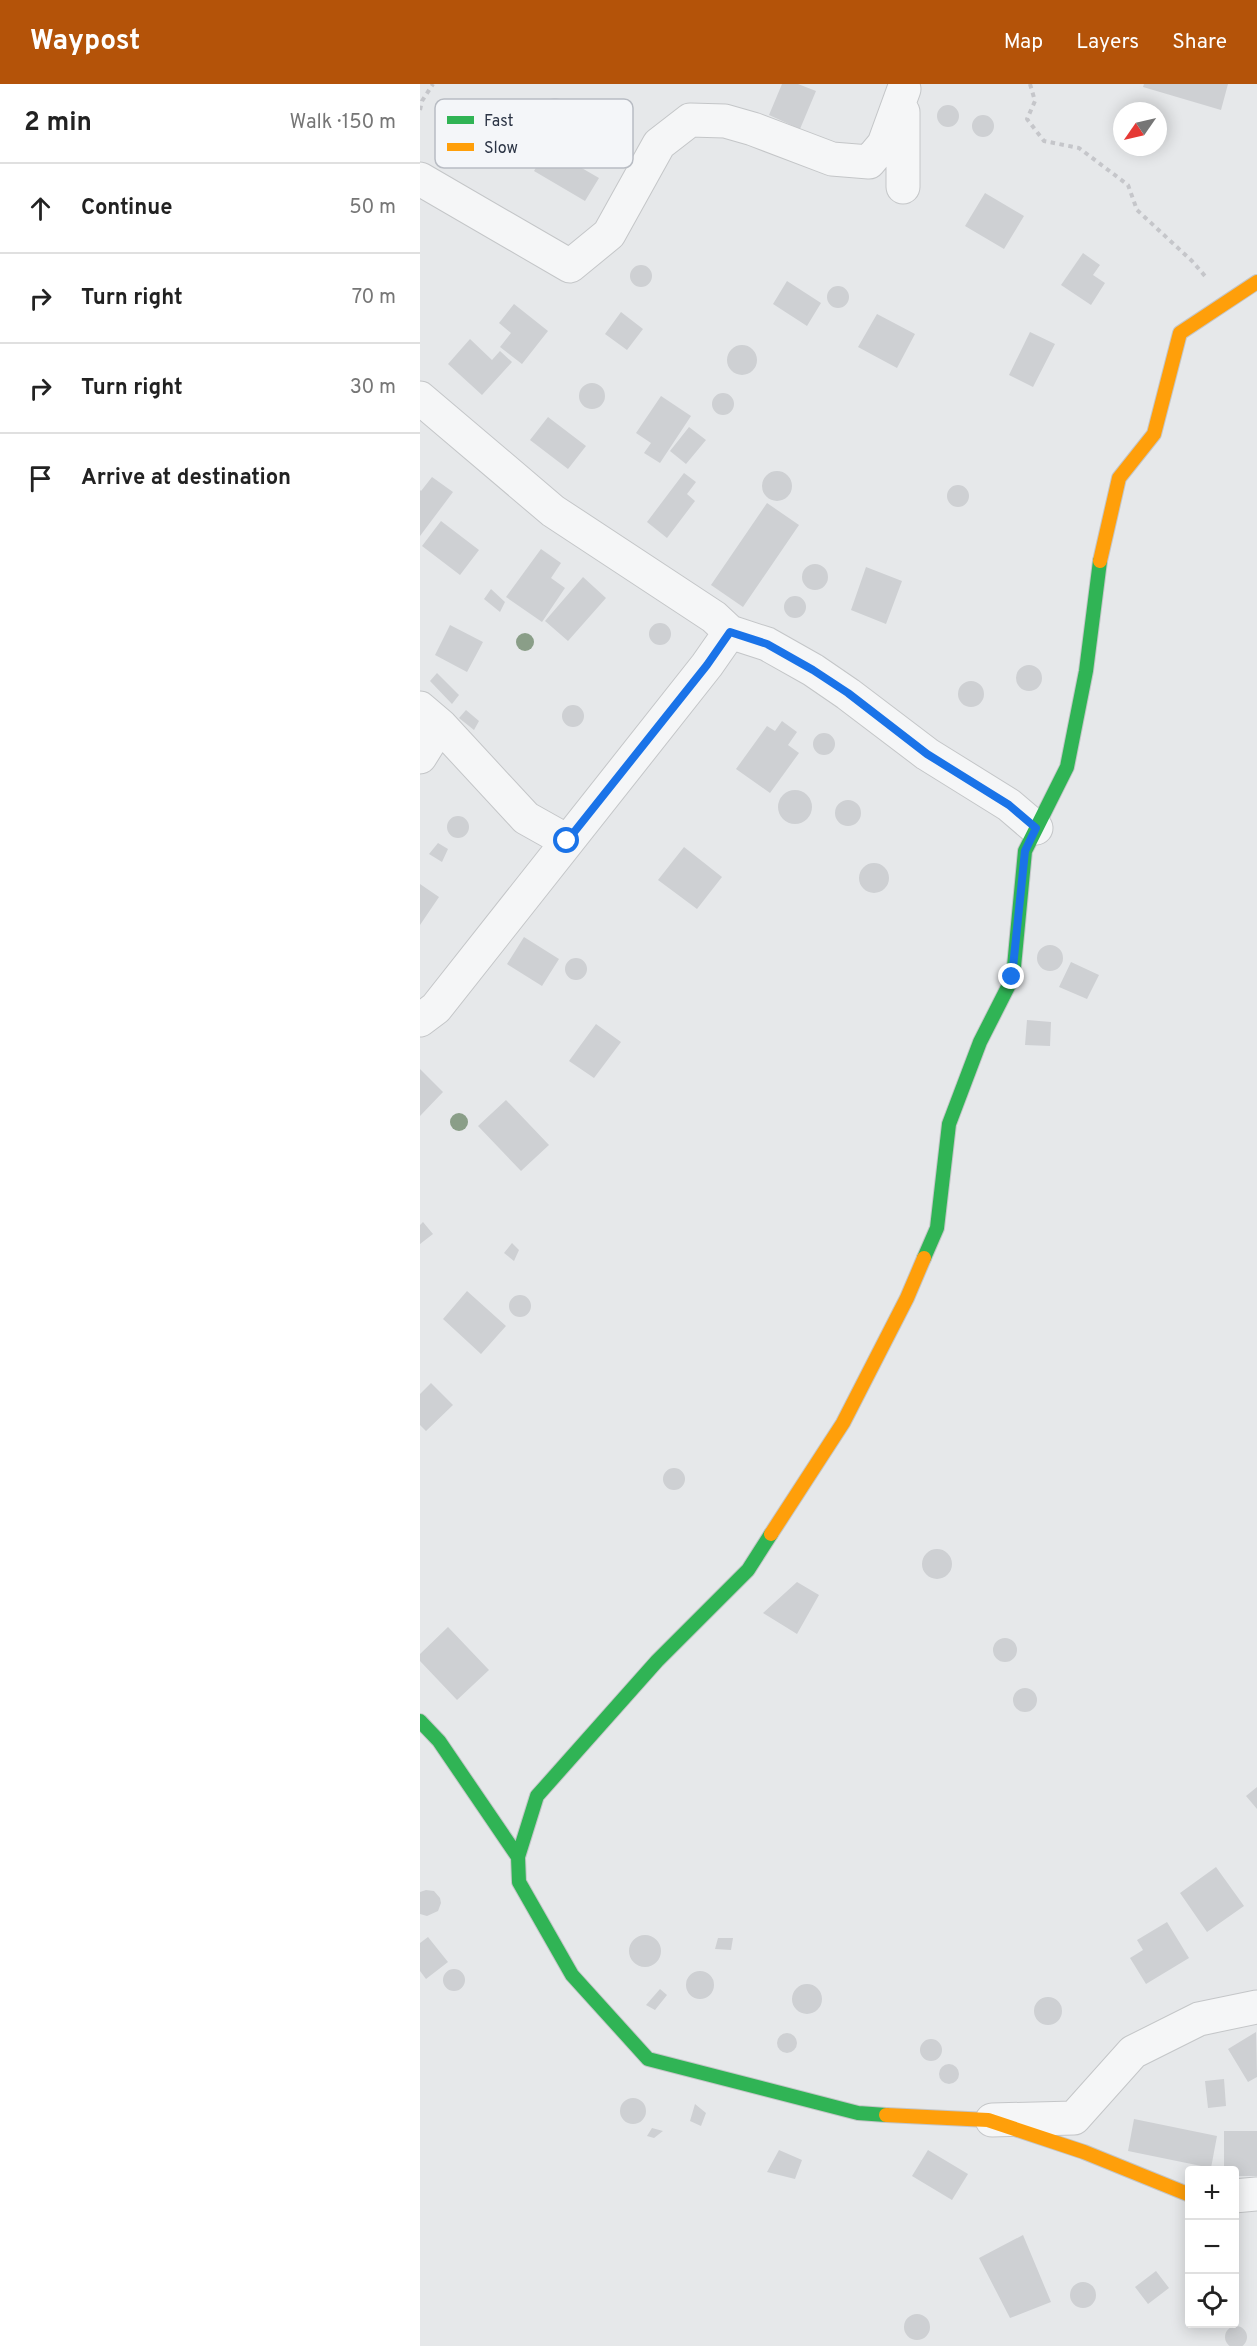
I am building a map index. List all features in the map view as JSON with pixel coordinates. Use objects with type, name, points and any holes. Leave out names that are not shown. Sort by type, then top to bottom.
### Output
[{"type":"street","points":[[420,179],[570,266],[609,234],[660,144],[690,120],[725,121],[753,129],[832,159],[869,162],[884,144],[905,87]]},
{"type":"street","points":[[903,187],[905,87]]},
{"type":"street","points":[[1257,282],[1180,333],[1154,434],[1119,478],[1101,550],[1086,671],[1067,767],[1025,851],[1012,977],[980,1042],[949,1124],[937,1228],[901,1308],[843,1423],[748,1570],[657,1661],[537,1796],[518,1857],[519,1882],[572,1974],[648,2059],[858,2113],[988,2120],[1074,2118],[1133,2052],[1199,2019],[1257,2007]]},
{"type":"street","points":[[420,398],[553,511],[714,616],[730,632],[767,644],[813,670],[848,693],[927,754],[1009,805],[1036,828]]},
{"type":"street","points":[[420,1020],[436,1008],[707,665],[730,632]]},
{"type":"street","points":[[430,717],[526,818],[567,841]]},
{"type":"street","points":[[420,757],[430,717]]},
{"type":"street","points":[[420,1721],[439,1741],[518,1857]]},
{"type":"street","points":[[988,2120],[1084,2152],[1185,2193]]},
{"type":"street","points":[[1239,2196],[1257,2194]]},
{"type":"path","points":[[420,110],[422,101],[433,84]]},
{"type":"path","points":[[1030,84],[1035,100],[1027,119],[1044,141],[1079,148],[1128,184],[1137,210],[1192,261],[1226,302]]},
{"type":"building","points":[[782,84],[798,84],[816,91],[800,129],[769,115]]},
{"type":"building","points":[[1144,84],[1228,84],[1221,110],[1143,87]]},
{"type":"building","points":[[948,105],[956,108],[959,116],[956,124],[948,127],[940,124],[937,116],[940,108]]},
{"type":"building","points":[[983,115],[991,118],[994,126],[991,134],[983,137],[975,134],[972,126],[975,118]]},
{"type":"building","points":[[536,168],[582,168],[599,178],[585,201],[534,171]]},
{"type":"building","points":[[985,193],[1024,216],[1004,249],[965,226]]},
{"type":"building","points":[[1083,253],[1100,265],[1093,275],[1105,283],[1091,305],[1061,285]]},
{"type":"building","points":[[641,265],[649,268],[652,276],[649,284],[641,287],[633,284],[630,276],[633,268]]},
{"type":"building","points":[[787,281],[821,303],[807,326],[773,304]]},
{"type":"building","points":[[838,286],[846,289],[849,297],[846,305],[838,308],[830,305],[827,297],[830,289]]},
{"type":"building","points":[[514,304],[548,331],[522,364],[500,347],[511,333],[499,323]]},
{"type":"building","points":[[621,312],[643,329],[627,350],[605,334]]},
{"type":"building","points":[[877,314],[915,334],[897,368],[858,347]]},
{"type":"building","points":[[1030,332],[1055,344],[1033,387],[1009,375]]},
{"type":"building","points":[[470,339],[492,360],[500,351],[512,362],[482,395],[448,364]]},
{"type":"building","points":[[742,345],[753,349],[757,360],[753,371],[742,375],[731,371],[727,360],[731,349]]},
{"type":"building","points":[[592,383],[601,387],[605,396],[601,405],[592,409],[583,405],[579,396],[583,387]]},
{"type":"building","points":[[723,393],[731,396],[734,404],[731,412],[723,415],[715,412],[712,404],[715,396]]},
{"type":"building","points":[[661,396],[691,416],[660,463],[644,453],[651,443],[636,433]]},
{"type":"building","points":[[548,417],[586,446],[568,469],[530,440]]},
{"type":"building","points":[[689,427],[706,440],[686,464],[670,451]]},
{"type":"building","points":[[777,471],[783,472],[791,480],[791,492],[783,500],[777,501],[771,500],[763,492],[762,486],[763,480],[771,472]]},
{"type":"building","points":[[684,473],[696,482],[687,494],[695,501],[667,538],[647,522]]},
{"type":"building","points":[[432,477],[453,492],[420,536],[420,490]]},
{"type":"building","points":[[958,485],[966,488],[969,496],[966,504],[958,507],[950,504],[947,496],[950,488]]},
{"type":"building","points":[[767,503],[799,525],[743,607],[711,585]]},
{"type":"building","points":[[441,521],[479,550],[460,575],[422,546]]},
{"type":"building","points":[[541,549],[561,563],[551,578],[565,588],[542,622],[506,597]]},
{"type":"building","points":[[815,564],[824,568],[828,577],[824,586],[815,590],[806,586],[802,577],[806,568]]},
{"type":"building","points":[[866,567],[902,581],[886,624],[851,610]]},
{"type":"building","points":[[583,577],[606,598],[568,641],[545,621]]},
{"type":"building","points":[[491,589],[505,602],[500,612],[484,599]]},
{"type":"building","points":[[795,596],[803,599],[806,607],[803,615],[795,618],[787,615],[784,607],[787,599]]},
{"type":"building","points":[[660,623],[668,626],[671,634],[668,642],[660,645],[652,642],[649,634],[652,626]]},
{"type":"building","points":[[450,625],[483,642],[467,672],[435,655]]},
{"type":"building","points":[[1029,665],[1038,669],[1042,678],[1038,687],[1029,691],[1020,687],[1016,678],[1020,669]]},
{"type":"building","points":[[437,673],[459,695],[452,704],[430,681]]},
{"type":"building","points":[[971,681],[980,685],[984,694],[980,703],[971,707],[962,703],[958,694],[962,685]]},
{"type":"building","points":[[573,705],[581,708],[584,716],[581,724],[573,727],[565,724],[562,716],[565,708]]},
{"type":"building","points":[[466,710],[479,721],[474,730],[459,718]]},
{"type":"building","points":[[782,721],[797,732],[788,745],[799,753],[770,793],[736,769],[767,726],[775,731]]},
{"type":"building","points":[[824,733],[832,736],[835,744],[832,752],[824,755],[816,752],[813,744],[816,736]]},
{"type":"building","points":[[795,790],[807,795],[812,807],[807,819],[795,824],[783,819],[778,807],[783,795]]},
{"type":"building","points":[[848,800],[857,804],[861,813],[857,822],[848,826],[839,822],[835,813],[839,804]]},
{"type":"building","points":[[458,816],[466,819],[469,827],[466,835],[458,838],[450,835],[447,827],[450,819]]},
{"type":"building","points":[[438,843],[448,849],[442,862],[429,854]]},
{"type":"building","points":[[684,847],[722,877],[697,909],[658,880]]},
{"type":"building","points":[[874,863],[880,864],[888,872],[888,884],[880,892],[874,893],[868,892],[860,884],[859,878],[860,872],[868,864]]},
{"type":"building","points":[[420,884],[439,897],[420,925]]},
{"type":"building","points":[[524,937],[559,959],[542,986],[507,964]]},
{"type":"building","points":[[1050,945],[1059,949],[1063,958],[1059,967],[1050,971],[1041,967],[1037,958],[1041,949]]},
{"type":"building","points":[[576,958],[584,961],[587,969],[584,977],[576,980],[568,977],[565,969],[568,961]]},
{"type":"building","points":[[1071,962],[1099,975],[1087,999],[1059,987]]},
{"type":"building","points":[[1027,1020],[1051,1022],[1050,1046],[1025,1045]]},
{"type":"building","points":[[596,1024],[621,1042],[594,1078],[569,1061]]},
{"type":"building","points":[[420,1069],[443,1092],[420,1116]]},
{"type":"building","points":[[506,1100],[549,1145],[521,1171],[478,1126]]},
{"type":"building","points":[[423,1222],[433,1234],[420,1244],[420,1225]]},
{"type":"building","points":[[512,1243],[519,1250],[514,1261],[504,1253]]},
{"type":"building","points":[[467,1291],[506,1326],[481,1354],[443,1319]]},
{"type":"building","points":[[520,1295],[528,1298],[531,1306],[528,1314],[520,1317],[512,1314],[509,1306],[512,1298]]},
{"type":"building","points":[[431,1383],[453,1405],[426,1431],[420,1425],[420,1394]]},
{"type":"building","points":[[674,1468],[682,1471],[685,1479],[682,1487],[674,1490],[666,1487],[663,1479],[666,1471]]},
{"type":"building","points":[[937,1549],[948,1553],[952,1564],[948,1575],[937,1579],[926,1575],[922,1564],[926,1553]]},
{"type":"building","points":[[797,1582],[819,1595],[797,1634],[763,1613]]},
{"type":"building","points":[[448,1627],[489,1670],[457,1700],[420,1661],[420,1654]]},
{"type":"building","points":[[1005,1638],[1014,1641],[1017,1650],[1014,1659],[1005,1662],[996,1659],[993,1650],[996,1641]]},
{"type":"building","points":[[1025,1688],[1034,1691],[1037,1700],[1034,1709],[1025,1712],[1016,1709],[1013,1700],[1016,1691]]},
{"type":"building","points":[[1257,1787],[1257,1809],[1246,1796]]},
{"type":"building","points":[[1216,1867],[1244,1906],[1207,1932],[1180,1893]]},
{"type":"building","points":[[434,1891],[441,1903],[438,1911],[427,1916],[420,1914],[420,1892]]},
{"type":"building","points":[[1167,1922],[1189,1958],[1146,1984],[1130,1958],[1143,1950],[1137,1940]]},
{"type":"building","points":[[645,1935],[656,1940],[661,1951],[656,1962],[645,1967],[634,1962],[629,1951],[634,1940]]},
{"type":"building","points":[[428,1937],[448,1962],[426,1979],[420,1971],[420,1943]]},
{"type":"building","points":[[718,1938],[733,1938],[731,1950],[715,1949]]},
{"type":"building","points":[[454,1969],[462,1972],[465,1980],[462,1988],[454,1991],[446,1988],[443,1980],[446,1972]]},
{"type":"building","points":[[700,1971],[710,1975],[714,1985],[710,1995],[700,1999],[690,1995],[686,1985],[690,1975]]},
{"type":"building","points":[[807,1984],[818,1988],[822,1999],[818,2010],[807,2014],[796,2010],[792,1999],[796,1988]]},
{"type":"building","points":[[660,1989],[667,1995],[655,2010],[646,2005]]},
{"type":"building","points":[[1048,1997],[1058,2001],[1062,2011],[1058,2021],[1048,2025],[1038,2021],[1034,2011],[1038,2001]]},
{"type":"building","points":[[1256,2032],[1257,2077],[1248,2082],[1228,2049]]},
{"type":"building","points":[[787,2033],[794,2036],[797,2043],[794,2050],[787,2053],[780,2050],[777,2043],[780,2036]]},
{"type":"building","points":[[931,2039],[939,2042],[942,2050],[939,2058],[931,2061],[923,2058],[920,2050],[923,2042]]},
{"type":"building","points":[[945,2064],[953,2064],[959,2070],[959,2078],[953,2084],[945,2084],[939,2078],[939,2070]]},
{"type":"building","points":[[1224,2079],[1226,2106],[1208,2108],[1205,2081]]},
{"type":"building","points":[[633,2098],[642,2102],[646,2111],[642,2120],[633,2124],[624,2120],[620,2111],[624,2102]]},
{"type":"building","points":[[695,2104],[706,2113],[701,2126],[690,2121]]},
{"type":"building","points":[[1134,2119],[1217,2136],[1211,2166],[1128,2151]]},
{"type":"building","points":[[652,2128],[663,2131],[654,2138],[647,2136]]},
{"type":"building","points":[[1224,2131],[1257,2131],[1257,2176],[1239,2176],[1239,2166],[1224,2166]]},
{"type":"building","points":[[779,2150],[802,2160],[795,2179],[767,2172]]},
{"type":"building","points":[[928,2150],[968,2174],[952,2200],[912,2176]]},
{"type":"building","points":[[1023,2235],[1051,2302],[1010,2318],[979,2258]]},
{"type":"building","points":[[1156,2271],[1169,2288],[1148,2304],[1135,2287]]},
{"type":"building","points":[[1083,2282],[1092,2286],[1096,2295],[1092,2304],[1083,2308],[1074,2304],[1070,2295],[1074,2286]]},
{"type":"building","points":[[917,2314],[926,2318],[930,2327],[926,2336],[917,2340],[908,2336],[904,2327],[908,2318]]},
{"type":"building","points":[[1239,2327],[1244,2329],[1247,2337],[1244,2345],[1232,2347],[1228,2345],[1225,2337],[1228,2329]]},
{"type":"traffic: fast","points":[[924,1258],[937,1228],[949,1124],[980,1042],[1013,977],[1025,851],[1067,767],[1086,671],[1100,561]]},
{"type":"traffic: fast","points":[[518,1857],[537,1796],[657,1661],[748,1570],[771,1534]]},
{"type":"traffic: fast","points":[[420,1721],[439,1741],[518,1857],[519,1882],[572,1975],[648,2059],[858,2113],[886,2115]]},
{"type":"traffic: slow","points":[[1100,561],[1119,478],[1154,434],[1180,333],[1257,282]]},
{"type":"traffic: slow","points":[[771,1534],[843,1423],[907,1298],[924,1258]]},
{"type":"traffic: slow","points":[[886,2115],[988,2120],[1084,2152],[1185,2193]]},
{"type":"route","points":[[567,841],[707,665],[730,632],[767,644],[813,670],[848,693],[927,754],[1009,805],[1036,828],[1025,851],[1012,977]]}]
